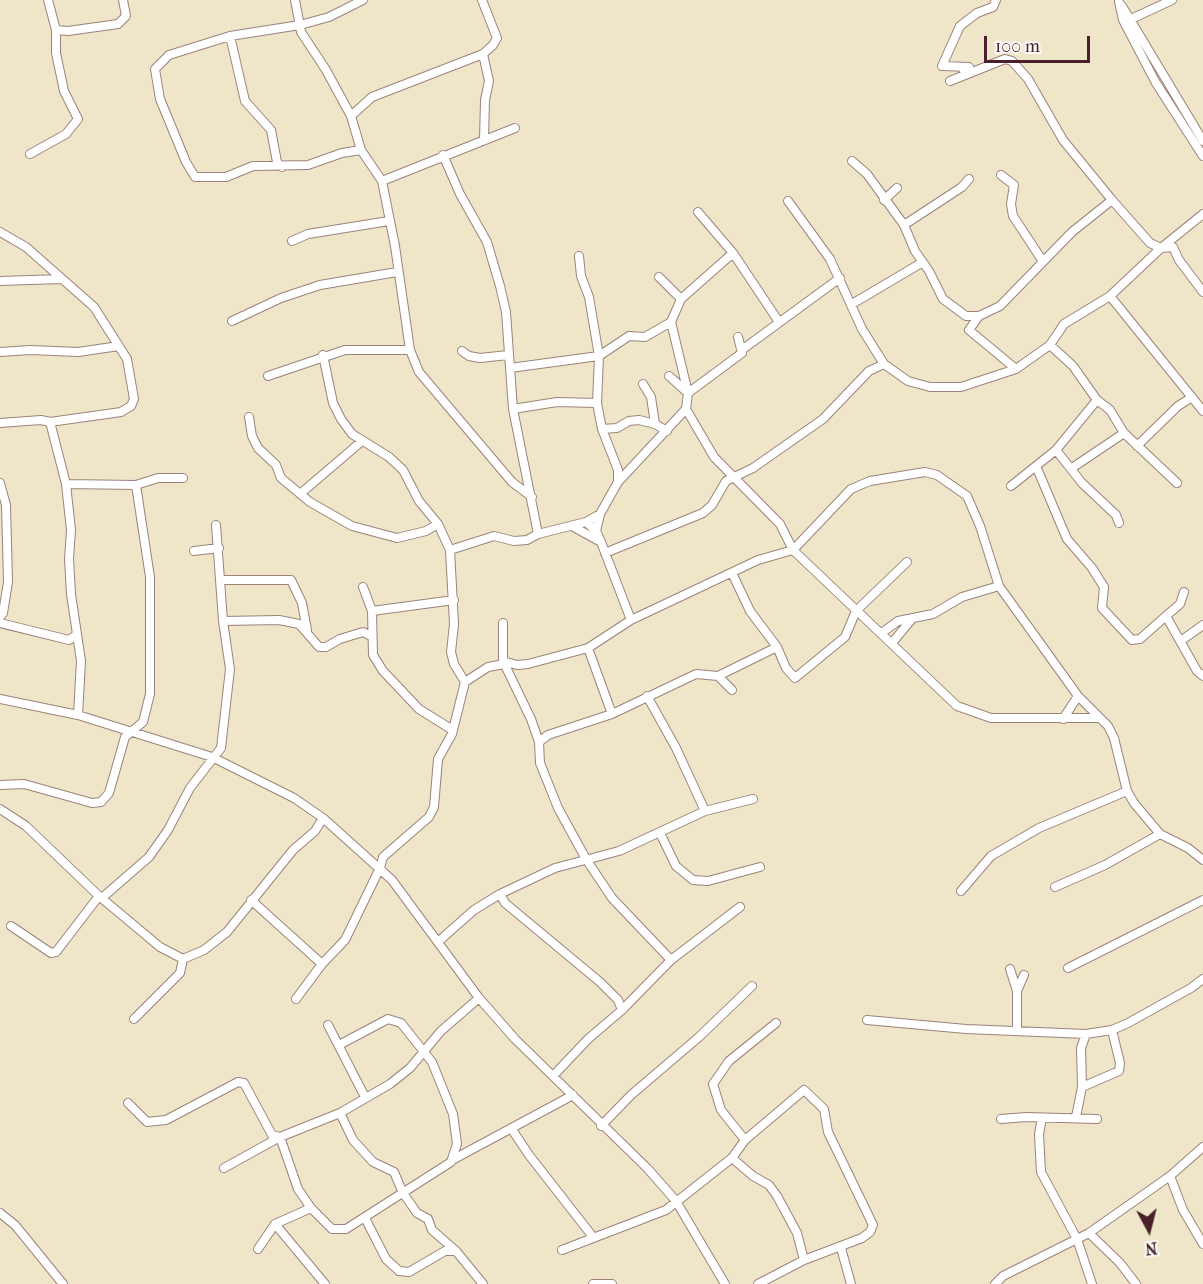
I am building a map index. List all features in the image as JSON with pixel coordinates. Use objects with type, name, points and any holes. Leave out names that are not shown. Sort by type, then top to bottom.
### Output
[{"type":"street","points":[[30,154],[66,134],[78,119],[63,91],[56,53],[56,30],[48,0]]},
{"type":"street","points":[[56,30],[68,31],[118,24],[126,16],[123,0]]},
{"type":"street","points":[[295,0],[301,33],[326,70],[351,116],[361,150],[382,181],[410,350],[419,372],[512,482],[532,497]]},
{"type":"street","points":[[361,150],[342,153],[308,165],[253,166],[226,177],[195,177],[160,99],[155,69],[169,55],[230,36],[300,25],[329,17],[363,0]]},
{"type":"street","points":[[351,116],[372,98],[483,54],[497,38],[482,0]]},
{"type":"street","points":[[996,0],[993,6],[977,13],[960,26],[942,66],[969,68],[950,81],[1005,59],[1012,61],[1028,79],[1064,140],[1112,200],[1150,243],[1161,248],[1173,247],[1179,260],[1203,292]]},
{"type":"street","points":[[1131,20],[1172,0]]},
{"type":"street","points":[[1118,1],[1203,141]]},
{"type":"street","points":[[1118,1],[1123,20],[1156,83],[1203,156]]},
{"type":"street","points":[[230,36],[245,100],[271,130],[277,162],[282,167]]},
{"type":"street","points":[[483,54],[489,81],[485,100],[484,140]]},
{"type":"street","points":[[382,181],[515,128]]},
{"type":"street","points":[[443,155],[459,194],[487,242],[506,312],[513,409],[538,534]]},
{"type":"street","points":[[852,160],[867,174],[904,225],[943,299],[966,316],[980,316]]},
{"type":"street","points":[[1001,175],[1014,185],[1011,204],[1013,216],[1042,260]]},
{"type":"street","points":[[904,225],[962,187],[969,179]]},
{"type":"street","points":[[884,200],[897,188]]},
{"type":"street","points":[[1016,369],[969,330],[980,316],[1000,306],[1042,260],[1112,200]]},
{"type":"street","points":[[788,201],[830,259],[862,329],[884,364],[908,381],[930,387],[961,387],[1016,369],[1050,345],[1064,324],[1110,296],[1161,248],[1203,214]]},
{"type":"street","points":[[698,212],[733,253],[779,322]]},
{"type":"street","points":[[292,241],[308,234],[389,221]]},
{"type":"street","points":[[0,232],[26,247],[94,307],[127,359],[134,387],[131,406],[121,412],[50,422],[40,420],[0,423]]},
{"type":"street","points":[[510,368],[599,356],[629,336],[645,337],[671,322],[681,299],[733,253]]},
{"type":"street","points":[[579,256],[581,276],[589,297],[599,356],[597,403],[602,429],[618,470],[618,482]]},
{"type":"street","points":[[852,304],[923,262]]},
{"type":"street","points":[[232,321],[281,298],[320,285],[397,272]]},
{"type":"street","points":[[658,277],[681,299]]},
{"type":"street","points":[[688,393],[739,356],[743,349],[840,278]]},
{"type":"street","points":[[0,281],[62,279]]},
{"type":"street","points":[[1110,296],[1203,411]]},
{"type":"street","points":[[596,531],[600,514],[618,482],[686,410],[688,393],[671,322]]},
{"type":"street","points":[[738,337],[743,349]]},
{"type":"street","points":[[1050,345],[1073,366],[1097,400],[1110,410],[1124,433],[1177,483]]},
{"type":"street","points":[[0,352],[30,350],[78,352],[119,346]]},
{"type":"street","points":[[268,375],[323,355],[345,350],[410,350]]},
{"type":"street","points":[[462,351],[469,356],[480,358],[508,355]]},
{"type":"street","points":[[323,355],[333,404],[352,434],[389,457],[403,470],[419,501],[438,524],[450,550],[453,600],[452,652],[454,664],[465,682]]},
{"type":"street","points":[[605,553],[703,513],[712,505],[726,481],[753,468],[823,419],[869,371],[884,364]]},
{"type":"street","points":[[669,376],[688,393]]},
{"type":"street","points":[[643,384],[651,397],[656,424]]},
{"type":"street","points":[[1137,446],[1178,406],[1192,397]]},
{"type":"street","points":[[1011,486],[1056,450],[1097,400]]},
{"type":"street","points":[[513,409],[557,402],[597,403]]},
{"type":"street","points":[[686,410],[714,457],[780,524],[792,550],[856,611],[883,633],[957,706],[991,718],[1099,718]]},
{"type":"street","points":[[249,417],[252,436],[258,448],[276,465],[281,478],[300,494],[352,526],[397,538],[426,531],[438,524]]},
{"type":"street","points":[[602,429],[617,428],[630,421],[639,420],[656,424],[667,431]]},
{"type":"street","points":[[50,422],[66,484],[76,635],[81,661],[78,715]]},
{"type":"street","points":[[1072,468],[1124,433]]},
{"type":"street","points":[[300,494],[362,441]]},
{"type":"street","points":[[1056,450],[1082,483],[1116,515],[1119,523]]},
{"type":"street","points":[[1036,466],[1067,539],[1092,568],[1104,587],[1102,608],[1132,640],[1140,639],[1180,604],[1184,592]]},
{"type":"street","points":[[618,470],[627,470]]},
{"type":"street","points":[[503,661],[517,665],[528,664],[588,648],[631,620],[775,554],[792,550],[851,489],[870,481],[925,472],[949,482],[967,496],[980,526],[999,586],[1078,696],[1114,738],[1127,791],[1134,803],[1160,834],[1188,848],[1203,860]]},
{"type":"street","points":[[66,484],[136,485],[158,478],[183,478]]},
{"type":"street","points":[[0,483],[6,505],[4,547],[8,582],[3,613],[0,617]]},
{"type":"street","points":[[0,785],[24,784],[92,803],[101,802],[109,793],[125,737],[130,730],[143,722],[150,694],[150,577],[136,485]]},
{"type":"street","points":[[450,550],[494,536],[527,540],[538,534],[586,522],[600,514]]},
{"type":"street","points":[[586,522],[596,531],[631,620]]},
{"type":"street","points":[[10,926],[51,952],[56,952],[101,896],[149,857],[168,830],[190,788],[221,748],[228,703],[230,669],[223,621],[222,580],[216,525]]},
{"type":"street","points":[[572,526],[601,542]]},
{"type":"street","points":[[194,551],[219,548]]},
{"type":"street","points":[[732,573],[750,611],[777,646],[786,668],[795,678],[845,637],[856,611],[907,562]]},
{"type":"street","points":[[222,580],[291,580],[302,603],[307,630]]},
{"type":"street","points":[[883,633],[898,621],[933,614],[962,597],[999,586]]},
{"type":"street","points":[[363,587],[372,611],[371,636],[374,655],[383,671],[419,709],[451,729]]},
{"type":"street","points":[[372,611],[453,600]]},
{"type":"street","points":[[1166,616],[1182,640],[1197,671],[1203,676]]},
{"type":"street","points":[[223,621],[279,620],[299,624],[307,630],[319,647],[326,647],[340,639],[363,632],[371,636]]},
{"type":"street","points":[[892,643],[911,620]]},
{"type":"street","points":[[0,623],[69,640],[76,635]]},
{"type":"street","points":[[503,623],[503,661],[531,719],[539,742],[540,762],[549,786],[586,860],[612,898],[671,960]]},
{"type":"street","points":[[1182,640],[1203,625]]},
{"type":"street","points":[[539,742],[548,735],[612,714],[696,674],[718,676],[777,646]]},
{"type":"street","points":[[588,648],[612,714]]},
{"type":"street","points":[[297,999],[322,964],[345,940],[380,868],[382,857],[429,817],[434,807],[438,759],[452,734],[451,729],[465,682],[488,667],[504,664],[503,661]]},
{"type":"street","points":[[718,676],[732,690]]},
{"type":"street","points":[[647,696],[676,748],[705,811]]},
{"type":"street","points":[[1063,719],[1078,696]]},
{"type":"street","points":[[0,699],[78,715],[212,757],[294,798],[323,818],[380,868],[409,900],[479,998],[514,1039],[573,1095],[601,1126],[648,1169],[676,1201],[725,1284]]},
{"type":"street","points":[[961,891],[991,856],[1040,828],[1127,791]]},
{"type":"street","points":[[439,941],[474,910],[500,894],[555,868],[619,851],[705,811],[753,799]]},
{"type":"street","points":[[0,809],[26,826],[160,947],[183,959]]},
{"type":"street","points":[[183,959],[204,950],[228,932],[251,900],[323,818]]},
{"type":"street","points":[[660,833],[676,866],[693,880],[708,881],[760,867]]},
{"type":"street","points":[[1055,887],[1105,865],[1160,834]]},
{"type":"street","points":[[500,894],[504,903],[600,982],[618,1000],[622,1010]]},
{"type":"street","points":[[251,900],[322,964]]},
{"type":"street","points":[[1068,968],[1203,900]]},
{"type":"street","points":[[553,1076],[588,1039],[622,1010],[671,960],[740,907]]},
{"type":"street","points":[[134,1019],[180,973],[183,959]]},
{"type":"street","points":[[1010,969],[1017,991],[1017,1031]]},
{"type":"street","points":[[1017,991],[1024,975]]},
{"type":"street","points":[[867,1020],[1086,1034],[1112,1030],[1191,988],[1203,979]]},
{"type":"street","points":[[601,1126],[631,1095],[708,1029],[752,986]]},
{"type":"street","points":[[224,1168],[280,1137],[340,1113],[390,1084],[410,1068],[423,1049],[479,998]]},
{"type":"street","points":[[339,1045],[388,1019],[401,1023],[432,1062],[453,1114],[457,1144],[454,1159]]},
{"type":"street","points":[[746,1140],[721,1110],[712,1084],[729,1061],[776,1023]]},
{"type":"street","points":[[328,1025],[365,1097]]},
{"type":"street","points":[[1082,1087],[1119,1071],[1120,1063],[1112,1030]]},
{"type":"street","points":[[1076,1117],[1082,1087],[1081,1048],[1086,1034]]},
{"type":"street","points":[[128,1103],[147,1122],[166,1120],[238,1082],[244,1083],[272,1134],[280,1137]]},
{"type":"street","points":[[562,1250],[666,1210],[732,1158],[746,1140],[800,1091],[807,1092],[824,1109],[828,1131],[873,1225],[870,1232],[862,1238],[842,1248],[804,1260],[758,1284]]},
{"type":"street","points":[[280,1137],[298,1189],[311,1208],[332,1229],[339,1231],[365,1218],[454,1159],[573,1095]]},
{"type":"street","points":[[340,1113],[353,1140],[373,1162],[394,1172],[403,1192],[417,1213],[428,1219],[432,1230],[456,1251],[483,1284]]},
{"type":"street","points":[[1001,1119],[1076,1117],[1097,1119]]},
{"type":"street","points":[[1042,1118],[1038,1134],[1041,1172],[1077,1239],[1092,1284]]},
{"type":"street","points":[[511,1128],[592,1237]]},
{"type":"street","points":[[995,1284],[1003,1276],[1089,1233],[1170,1176],[1203,1147]]},
{"type":"street","points":[[732,1158],[753,1176],[768,1185],[777,1196],[797,1233],[804,1260]]},
{"type":"street","points":[[1170,1176],[1183,1210],[1203,1244]]},
{"type":"street","points":[[258,1250],[275,1224],[311,1208]]},
{"type":"street","points":[[0,1213],[15,1225],[63,1284]]},
{"type":"street","points":[[365,1218],[386,1259],[399,1271],[409,1272],[445,1251],[456,1251]]},
{"type":"street","points":[[275,1224],[325,1284]]},
{"type":"street","points":[[1089,1233],[1120,1263],[1136,1284]]},
{"type":"street","points":[[842,1248],[851,1284]]},
{"type":"street","points":[[593,1284],[612,1284]]}]
